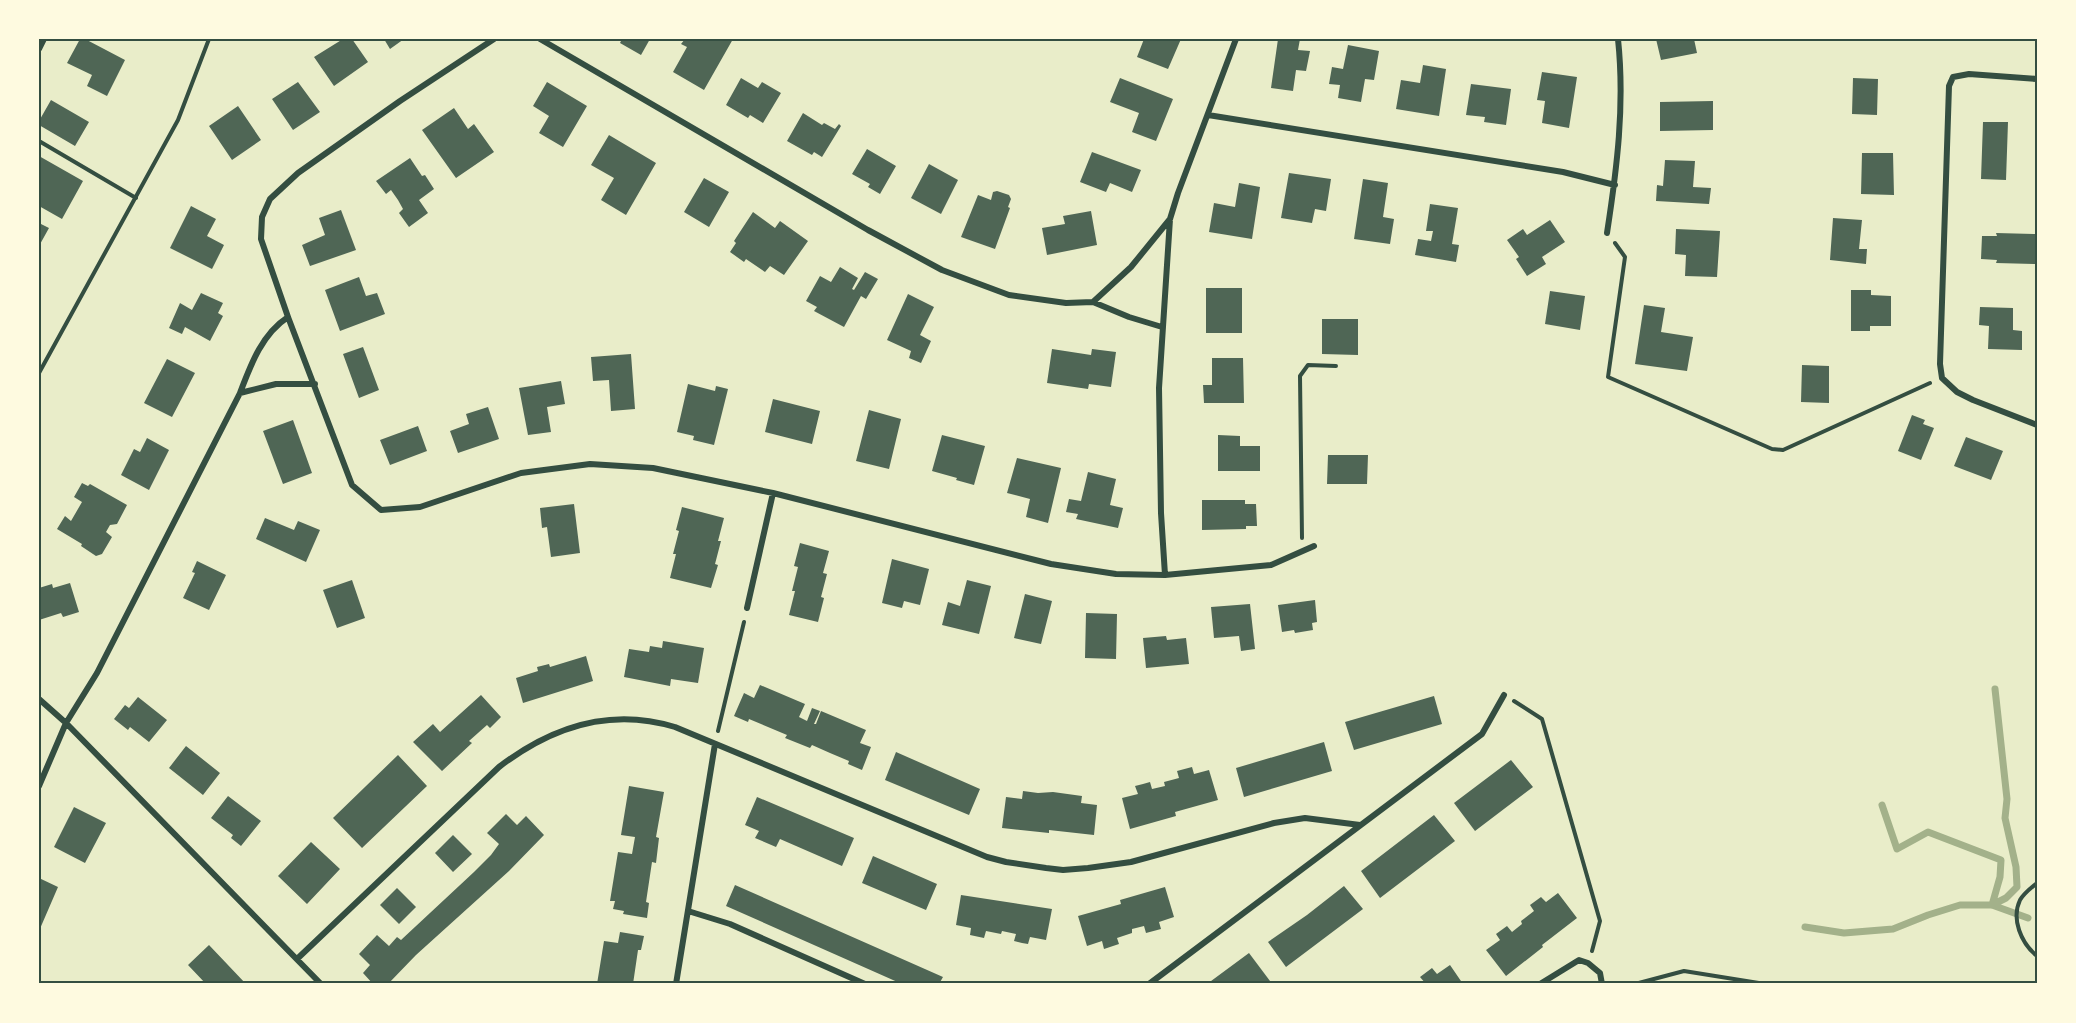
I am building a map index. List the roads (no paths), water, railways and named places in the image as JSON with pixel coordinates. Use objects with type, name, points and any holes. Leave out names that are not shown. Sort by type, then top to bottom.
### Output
[{"type":"street","points":[[39,48],[44,39]]},
{"type":"street","points":[[494,39],[400,100],[298,173],[270,199],[262,217],[261,239],[352,485],[381,510],[420,507],[521,472],[590,464],[652,468],[773,493],[1051,564],[1116,574],[1165,575],[1271,565],[1314,546]]},
{"type":"street","points":[[540,39],[868,230],[942,270],[1009,295],[1066,303],[1093,302],[1162,327]]},
{"type":"street","points":[[1165,575],[1161,513],[1159,388],[1170,219],[1192,153],[1236,39]]},
{"type":"street","points":[[1607,233],[1621,123],[1622,72],[1618,39]]},
{"type":"street","points":[[2037,79],[1969,74],[1953,77],[1949,86],[1941,315],[1942,378],[1965,396],[2037,425]]},
{"type":"street","points":[[1208,115],[1563,172],[1615,184]]},
{"type":"street","points":[[1093,302],[1131,267],[1170,219]]},
{"type":"street","points":[[39,786],[66,723],[97,674],[240,393],[264,340],[276,325],[288,316]]},
{"type":"street","points":[[240,393],[276,384],[315,384]]},
{"type":"street","points":[[747,608],[773,493]]},
{"type":"street","points":[[1149,984],[1482,734],[1503,695]]},
{"type":"street","points":[[39,699],[66,723],[321,984]]},
{"type":"street","points":[[297,959],[499,767],[546,736],[581,724],[638,720],[661,723],[987,857],[1037,867],[1063,870],[1131,862],[1246,830],[1305,818],[1360,825]]},
{"type":"street","points":[[676,984],[716,744]]},
{"type":"street","points":[[688,911],[730,924],[864,984]]},
{"type":"street","points":[[1539,984],[1579,960],[1588,963],[1600,973],[1602,984]]},
{"type":"waterway","points":[[1992,905],[2006,898],[2017,887],[2016,867],[2005,818],[2007,799],[1995,689]]},
{"type":"waterway","points":[[1882,805],[1897,849],[1928,832],[2001,860],[2000,877],[1992,905]]},
{"type":"waterway","points":[[1805,927],[1844,933],[1893,929],[1960,905],[1992,905],[2028,918]]}]
